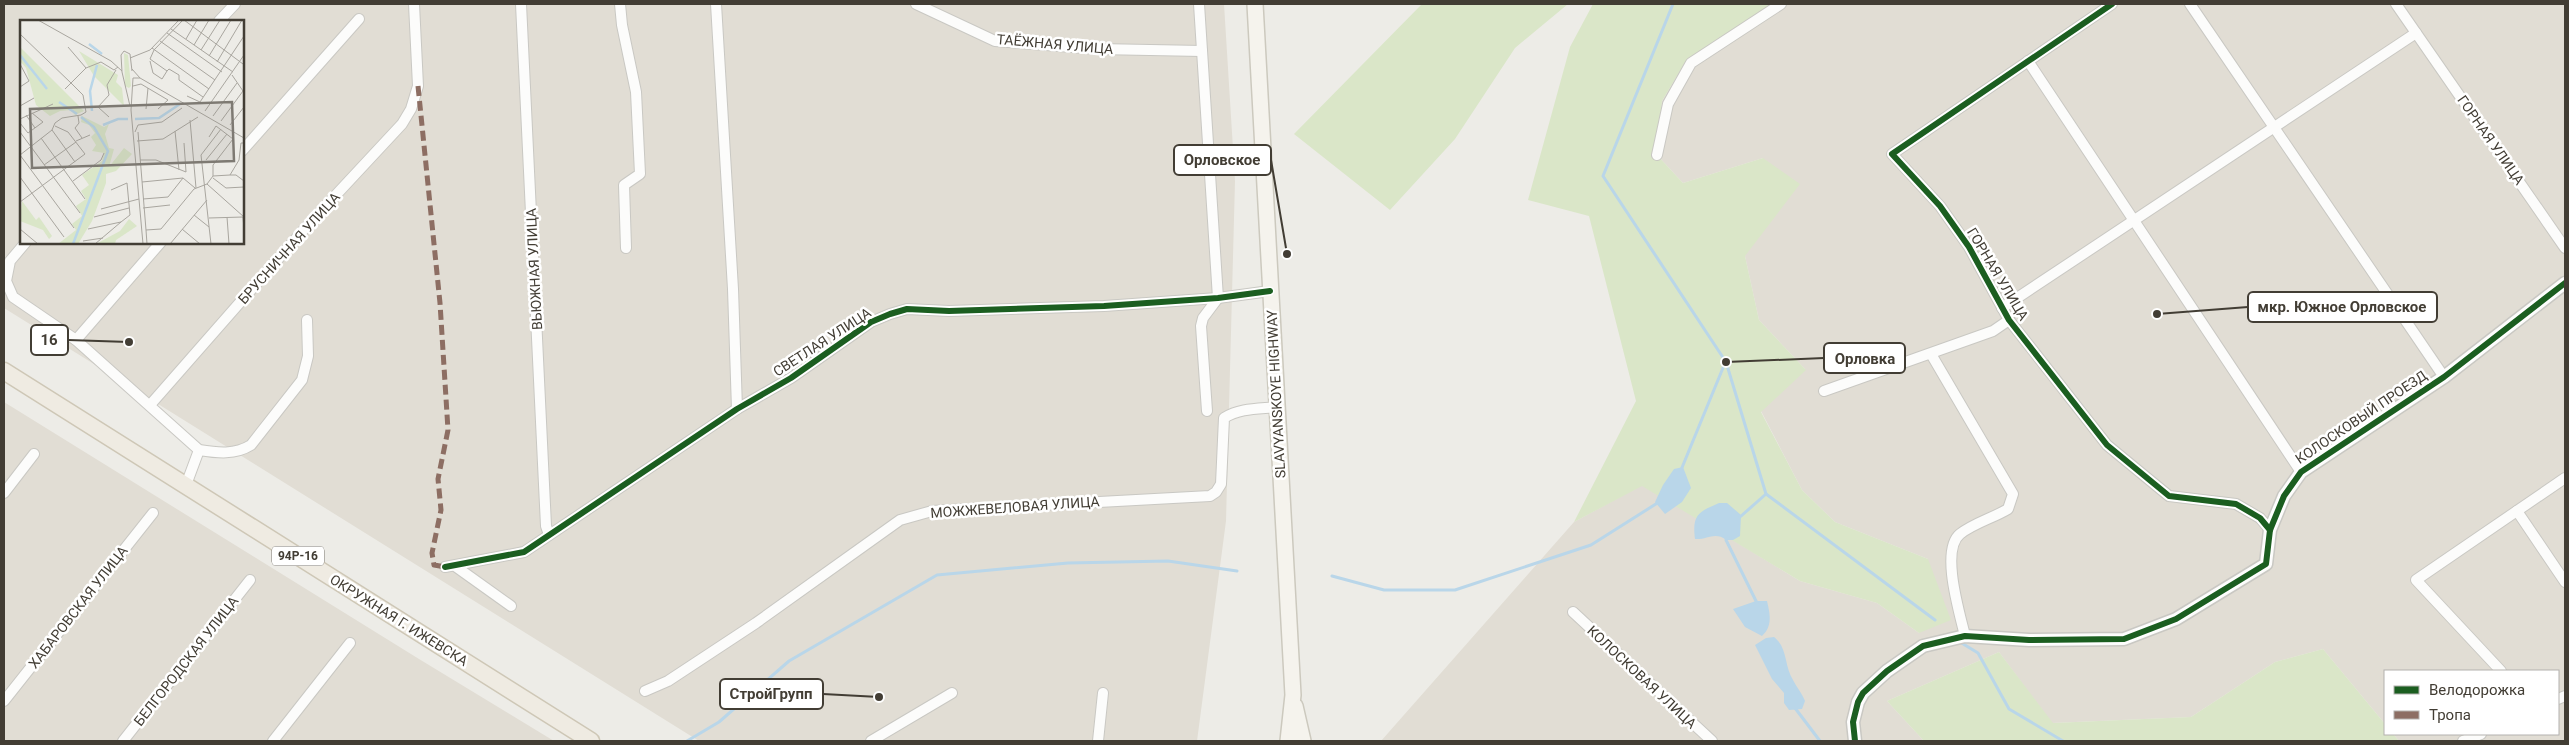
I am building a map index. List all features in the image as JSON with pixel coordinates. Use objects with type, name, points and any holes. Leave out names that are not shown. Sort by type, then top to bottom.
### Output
[{"type":"main road","name":"SLAVYANSKOYE HIGHWAY","points":[[1255,4],[1293,695],[1288,741]]},
{"type":"main road","name":"ОКРУЖНАЯ Г. ИЖЕВСКА","points":[[4,371],[592,741]]},
{"type":"main road","name":"SLAVYANSKOYE HIGHWAY","points":[[1293,695],[1304,741]]},
{"type":"street","points":[[220,20],[235,4]]},
{"type":"street","name":"БРУСНИЧНАЯ УЛИЦА","points":[[150,405],[307,226],[402,124],[411,109],[418,86],[414,4]]},
{"type":"street","name":"ВЬЮЖНАЯ УЛИЦА","points":[[521,4],[546,526],[549,535]]},
{"type":"street","points":[[620,4],[622,25],[636,92],[640,174],[624,186],[626,248]]},
{"type":"street","points":[[716,4],[733,289],[737,409]]},
{"type":"street","name":"ТАЁЖНАЯ УЛИЦА","points":[[916,4],[995,41],[1098,49],[1202,51]]},
{"type":"street","points":[[1199,4],[1218,298],[1203,318],[1201,326],[1207,411]]},
{"type":"street","points":[[1657,155],[1668,104],[1691,63],[1780,4]]},
{"type":"street","name":"ГОРНАЯ УЛИЦА","points":[[2112,4],[1892,154],[1940,206],[1969,247],[2008,320],[2107,445],[2169,496],[2236,504],[2260,518],[2270,530]]},
{"type":"street","points":[[2190,4],[2444,377]]},
{"type":"street","name":"ГОРНАЯ УЛИЦА","points":[[2396,4],[2565,248]]},
{"type":"street","points":[[244,149],[359,19]]},
{"type":"street","name":"ГОРНАЯ УЛИЦА","points":[[2002,308],[2416,33]]},
{"type":"street","points":[[2028,61],[2301,472]]},
{"type":"street","points":[[24,244],[10,261],[6,281],[13,297],[76,340],[200,450],[218,453],[240,452],[251,444],[302,380],[308,356],[307,320]]},
{"type":"street","points":[[76,340],[159,244]]},
{"type":"street","name":"КОЛОСКОВЫЙ ПРОЕЗД","points":[[1855,741],[1853,722],[1858,702],[1863,693],[1887,671],[1923,646],[1964,636],[2029,640],[2124,639],[2176,619],[2266,564],[2270,530],[2284,496],[2301,472],[2444,377],[2565,283]]},
{"type":"street","name":"СВЕТЛАЯ УЛИЦА","points":[[511,606],[450,567],[524,552],[737,409],[791,378],[872,322],[907,309],[949,310],[1104,306],[1218,298],[1270,291]]},
{"type":"street","name":"ГОРНАЯ УЛИЦА","points":[[1824,391],[1993,332],[2008,320]]},
{"type":"street","points":[[1931,354],[2013,494],[2008,509],[1960,534],[1952,547],[1950,565],[1964,636]]},
{"type":"street","name":"МОЖЖЕВЕЛОВАЯ УЛИЦА","points":[[645,691],[668,681],[756,623],[900,520],[932,512],[1210,496],[1222,484],[1224,418],[1232,413],[1247,409],[1277,407]]},
{"type":"street","points":[[186,485],[200,450]]},
{"type":"street","points":[[4,493],[34,454]]},
{"type":"street","points":[[2500,670],[2416,580],[2565,478]]},
{"type":"street","points":[[2517,511],[2565,582]]},
{"type":"street","name":"ХАБАРОВСКАЯ УЛИЦА","points":[[4,701],[153,513]]},
{"type":"street","name":"БЕЛГОРОДСКАЯ УЛИЦА","points":[[123,741],[250,580]]},
{"type":"street","name":"КОЛОСКОВАЯ УЛИЦА","points":[[1573,612],[1712,741]]},
{"type":"street","points":[[273,741],[350,643]]},
{"type":"street","points":[[872,741],[952,693]]},
{"type":"street","points":[[1098,741],[1103,693]]},
{"type":"street","points":[[2463,741],[2478,735]]},
{"type":"shaded area","points":[[4,4],[1224,4],[1235,181],[1226,521],[1197,741],[699,741],[4,308]]},
{"type":"shaded area","points":[[1770,4],[2565,4],[2565,741],[2399,741],[2394,735],[2559,735],[2559,670],[2384,670],[2384,723],[2323,649],[2275,662],[2191,717],[2052,723],[1999,652],[1887,701],[1924,741],[1381,741],[1574,522],[1642,485],[1800,581],[1877,603],[1919,633],[1928,559],[1835,522],[1802,490],[1761,411],[1805,369],[1759,320],[1745,256],[1763,158],[1683,183],[1657,155],[1662,101],[1686,61]]},
{"type":"shaded area","points":[[4,402],[419,659],[554,741],[4,741]]},
{"type":"green space","points":[[1422,4],[1568,4],[1515,48],[1455,139],[1390,210],[1294,134]]},
{"type":"green space","points":[[1593,4],[1771,4],[1686,61],[1662,101],[1657,155],[1683,183],[1763,158],[1800,184],[1745,256],[1759,320],[1806,370],[1761,412],[1802,490],[1835,522],[1928,559],[1951,620],[1919,633],[1877,603],[1800,581],[1642,486],[1574,522],[1636,401],[1589,216],[1528,200],[1570,47]]},
{"type":"green space","points":[[2323,649],[2384,723],[2384,735],[2394,735],[2399,741],[1924,741],[1887,701],[1999,652],[2053,723],[2191,717],[2275,662]]},
{"type":"water","points":[[1683,467],[1691,488],[1682,502],[1665,514],[1655,502],[1663,485],[1674,469]]},
{"type":"water","points":[[1719,503],[1727,503],[1741,515],[1740,536],[1733,540],[1726,540],[1718,536],[1695,539],[1694,531],[1698,515]]},
{"type":"water","points":[[1756,601],[1767,601],[1769,611],[1770,620],[1768,628],[1762,636],[1745,627],[1733,609]]},
{"type":"water","points":[[1774,637],[1782,646],[1790,675],[1805,701],[1802,709],[1789,710],[1784,703],[1784,693],[1772,679],[1755,645],[1766,638]]},
{"type":"waterway","points":[[1673,4],[1603,176],[1726,362],[1766,494],[1935,620]]},
{"type":"waterway","points":[[1681,470],[1725,363]]},
{"type":"waterway","points":[[1740,517],[1766,494]]},
{"type":"waterway","points":[[1332,576],[1384,590],[1455,590],[1591,545],[1659,502]]},
{"type":"waterway","points":[[1728,537],[1726,540],[1757,603]]},
{"type":"waterway","points":[[687,741],[719,722],[789,661],[937,575],[1068,563],[1168,561],[1237,571]]},
{"type":"waterway","points":[[1960,642],[1978,653],[2009,709],[2063,741]]},
{"type":"waterway","points":[[1795,708],[1820,741]]},
{"type":"marked path","points":[[418,86],[440,303],[448,430],[438,479],[441,510],[432,553],[434,565],[445,567]]},
{"type":"cycle path","points":[[2112,4],[1892,154],[1940,206],[1969,247],[2009,320],[2107,445],[2169,496],[2236,504],[2260,518],[2270,530]]},
{"type":"cycle path","points":[[1855,741],[1853,722],[1858,702],[1863,693],[1887,671],[1923,646],[1965,636],[2029,640],[2124,639],[2176,619],[2266,564],[2270,530],[2284,496],[2301,472],[2444,377],[2565,283]]},
{"type":"cycle path","points":[[445,567],[524,552],[737,409],[791,378],[871,322],[890,314],[907,309],[949,311],[1104,306],[1218,298],[1270,291]]},
{"type":"place","name":"Орловское","points":[[1287,254]]},
{"type":"place","name":"мкр. Южное Орловское","points":[[2157,314]]},
{"type":"place","name":"16","points":[[129,342]]},
{"type":"place","name":"Орловка","points":[[1726,362]]},
{"type":"place","name":"СтройГрупп","points":[[879,697]]}]
